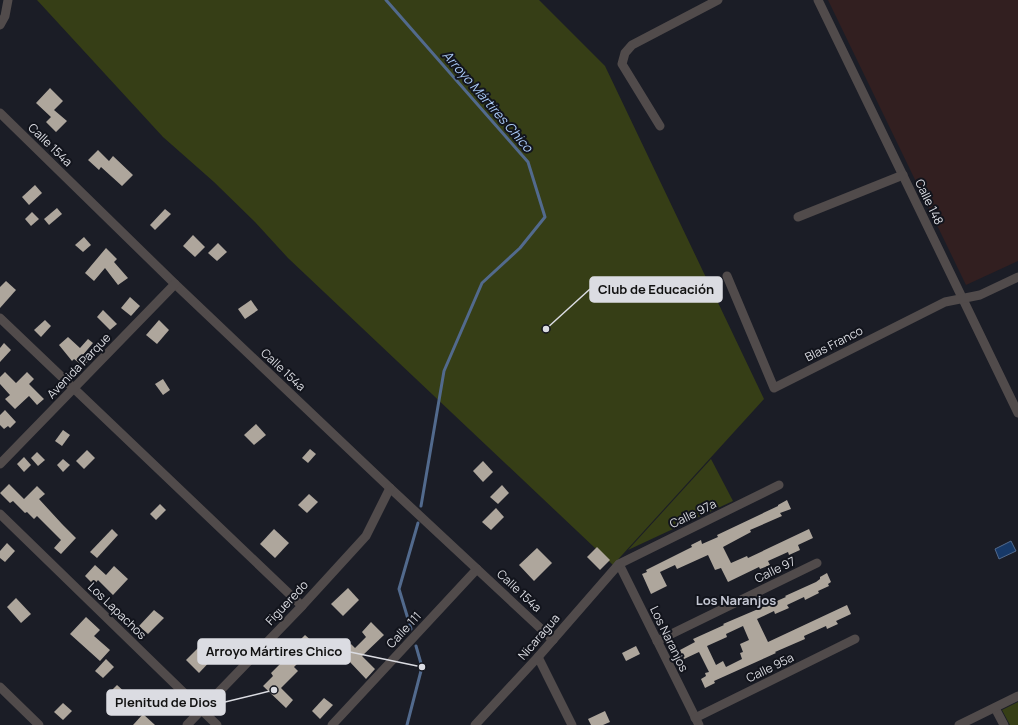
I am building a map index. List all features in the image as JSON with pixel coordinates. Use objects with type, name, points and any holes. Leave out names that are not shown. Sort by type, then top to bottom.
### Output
[{"type":"street","points":[[0,25],[5,16],[8,0]]},
{"type":"street","points":[[660,126],[622,64],[625,53],[632,45],[718,0]]},
{"type":"street","name":"Calle 148","points":[[818,0],[1018,413]]},
{"type":"street","name":"Calle 154a","points":[[0,113],[175,284],[553,640]]},
{"type":"street","points":[[798,217],[903,176]]},
{"type":"street","name":"Blas Franco","points":[[727,276],[774,388],[944,302],[980,295],[1018,277]]},
{"type":"street","name":"Avenida Parque","points":[[0,464],[175,284]]},
{"type":"street","points":[[0,318],[302,606]]},
{"type":"street","name":"Calle 97a","points":[[619,564],[779,485]]},
{"type":"street","name":"Figueredo","points":[[187,725],[302,606],[366,536],[390,488]]},
{"type":"street","name":"Los Lapachos","points":[[0,514],[217,725]]},
{"type":"street","name":"Calle 97","points":[[657,641],[817,563]]},
{"type":"street","name":"Nicaragua","points":[[475,725],[538,657],[619,564]]},
{"type":"street","name":"Los Naranjos","points":[[619,564],[697,722]]},
{"type":"street","name":"Calle 111","points":[[332,725],[477,569]]},
{"type":"street","name":"Calle 95a","points":[[697,722],[855,639]]},
{"type":"street","points":[[538,657],[572,725]]},
{"type":"street","points":[[0,687],[39,725]]},
{"type":"street","points":[[959,725],[1018,696]]},
{"type":"street","points":[[995,708],[1004,725]]},
{"type":"shaded area","points":[[828,0],[1018,0],[1018,261],[966,285]]},
{"type":"green space","points":[[37,0],[539,0],[605,66],[764,399],[613,565],[288,258],[255,222],[214,182],[163,137]]},
{"type":"green space","points":[[711,459],[733,501],[628,550]]},
{"type":"green space","points":[[1018,702],[1018,725],[1010,725],[1002,710]]},
{"type":"water","points":[[1011,541],[1016,551],[999,559],[995,549]]},
{"type":"building","points":[[50,88],[63,101],[54,110],[67,121],[56,132],[46,122],[51,117],[36,103]]},
{"type":"building","points":[[98,150],[109,161],[113,156],[133,175],[122,186],[101,167],[99,170],[88,160]]},
{"type":"building","points":[[35,185],[42,193],[29,205],[22,197]]},
{"type":"building","points":[[57,208],[62,214],[49,225],[44,219]]},
{"type":"building","points":[[165,209],[171,214],[155,230],[150,225]]},
{"type":"building","points":[[32,212],[39,219],[31,226],[25,219]]},
{"type":"building","points":[[193,235],[205,247],[195,257],[183,246]]},
{"type":"building","points":[[84,237],[91,245],[83,252],[75,245]]},
{"type":"building","points":[[218,243],[227,252],[217,261],[208,253]]},
{"type":"building","points":[[106,248],[117,259],[114,262],[128,278],[118,285],[105,268],[94,281],[85,273]]},
{"type":"building","points":[[6,281],[16,290],[0,308],[0,287]]},
{"type":"building","points":[[130,297],[140,306],[131,316],[121,308]]},
{"type":"building","points":[[251,300],[258,310],[245,319],[238,309]]},
{"type":"building","points":[[103,310],[117,324],[110,330],[97,317]]},
{"type":"building","points":[[45,320],[51,326],[41,337],[34,330]]},
{"type":"building","points":[[159,320],[169,330],[157,344],[146,335]]},
{"type":"building","points":[[68,337],[80,348],[88,339],[93,343],[82,356],[88,361],[83,366],[74,359],[72,361],[59,345]]},
{"type":"building","points":[[4,343],[11,350],[0,362],[0,348]]},
{"type":"building","points":[[5,372],[16,383],[27,372],[34,379],[29,384],[44,399],[37,405],[29,396],[15,409],[5,399],[10,395],[0,384],[0,377]]},
{"type":"building","points":[[163,379],[170,390],[163,395],[155,384]]},
{"type":"building","points":[[5,410],[16,422],[10,428],[8,426],[4,429],[0,425],[0,415]]},
{"type":"building","points":[[256,424],[266,435],[254,445],[244,435]]},
{"type":"building","points":[[63,430],[70,435],[62,446],[55,441]]},
{"type":"building","points":[[310,449],[316,454],[308,463],[302,458]]},
{"type":"building","points":[[87,450],[95,458],[84,469],[76,461]]},
{"type":"building","points":[[37,452],[45,460],[38,466],[31,458]]},
{"type":"building","points":[[24,457],[31,465],[24,472],[17,464]]},
{"type":"building","points":[[63,459],[70,465],[63,472],[57,465]]},
{"type":"building","points":[[483,461],[493,472],[483,482],[473,471]]},
{"type":"building","points":[[9,484],[24,499],[37,486],[45,494],[39,499],[76,538],[61,554],[54,548],[61,540],[37,516],[34,519],[27,512],[25,513],[13,501],[10,503],[0,493]]},
{"type":"building","points":[[502,485],[509,493],[498,504],[490,497]]},
{"type":"building","points":[[309,494],[318,502],[307,513],[298,505]]},
{"type":"building","points":[[787,500],[791,509],[780,513],[782,516],[750,530],[751,532],[723,547],[731,563],[747,556],[748,558],[809,529],[813,538],[798,545],[800,550],[789,555],[788,552],[768,561],[770,565],[760,569],[759,567],[728,582],[721,568],[715,570],[708,555],[677,569],[675,565],[660,572],[667,586],[651,594],[642,574],[647,572],[646,570],[692,547],[691,545],[701,540],[702,544],[718,537],[717,535],[778,506]]},
{"type":"building","points":[[160,504],[166,510],[156,520],[150,514]]},
{"type":"building","points":[[496,508],[504,517],[491,530],[482,522]]},
{"type":"building","points":[[112,529],[118,535],[97,558],[90,552]]},
{"type":"building","points":[[274,529],[289,543],[275,558],[260,544]]},
{"type":"building","points":[[7,543],[15,551],[5,562],[0,558],[0,551]]},
{"type":"building","points":[[597,547],[610,560],[600,570],[587,557]]},
{"type":"building","points":[[537,548],[552,563],[534,581],[519,565]]},
{"type":"building","points":[[95,565],[106,575],[114,566],[128,579],[113,595],[98,580],[94,585],[85,576]]},
{"type":"building","points":[[827,573],[831,582],[828,584],[829,586],[818,591],[819,593],[805,600],[804,597],[787,605],[789,608],[775,614],[774,611],[757,619],[768,642],[847,605],[851,614],[836,621],[838,624],[827,629],[826,626],[804,636],[805,639],[714,681],[715,683],[705,688],[701,679],[706,676],[705,673],[709,672],[699,652],[684,659],[680,650],[695,642],[693,639],[724,625],[723,624],[786,597],[785,596],[816,582],[820,579],[820,577]],"holes":[[[743,626],[749,640],[740,644],[743,652],[740,653],[742,659],[726,667],[723,661],[716,665],[707,646],[727,637],[726,634]]]},
{"type":"building","points":[[348,588],[359,600],[343,616],[331,604]]},
{"type":"building","points":[[16,598],[31,614],[21,623],[7,607]]},
{"type":"building","points":[[154,610],[164,618],[148,634],[139,626]]},
{"type":"building","points":[[86,617],[100,630],[94,636],[110,650],[100,661],[70,634]]},
{"type":"building","points":[[371,622],[384,635],[362,656],[375,669],[366,679],[349,661],[346,663],[339,656],[351,644],[355,648],[366,637],[362,632]]},
{"type":"building","points":[[305,635],[314,643],[299,657],[302,659],[294,667],[298,671],[281,688],[293,700],[286,708],[263,686],[273,676],[271,673],[282,662],[280,660]]},
{"type":"building","points":[[203,643],[216,655],[199,673],[186,660]]},
{"type":"building","points":[[636,646],[640,654],[626,661],[622,653]]},
{"type":"building","points":[[106,659],[114,667],[103,678],[95,671]]},
{"type":"building","points":[[117,685],[127,694],[120,701],[110,692]]},
{"type":"building","points":[[324,698],[333,705],[320,719],[312,711]]},
{"type":"building","points":[[138,699],[147,707],[139,716],[130,707]]},
{"type":"building","points":[[63,703],[72,711],[63,720],[54,712]]},
{"type":"building","points":[[605,711],[610,722],[603,725],[591,725],[588,719]]},
{"type":"building","points":[[143,714],[155,725],[133,725]]},
{"type":"waterway","name":"Arroyo Mártires Chico","points":[[386,0],[528,162],[545,217],[520,248],[482,283],[444,371],[421,506]]},
{"type":"waterway","name":"Arroyo Mártires Chico","points":[[411,629],[399,589],[418,523]]},
{"type":"waterway","name":"Arroyo Mártires Chico","points":[[407,725],[422,667],[416,646]]},
{"type":"place","name":"Club de Educación","points":[[546,329]]},
{"type":"place","name":"Arroyo Mártires Chico","points":[[422,667]]},
{"type":"place","name":"Plenitud de Dios","points":[[274,690]]},
{"type":"district","name":"Los Naranjos","points":[[736,600]]}]
